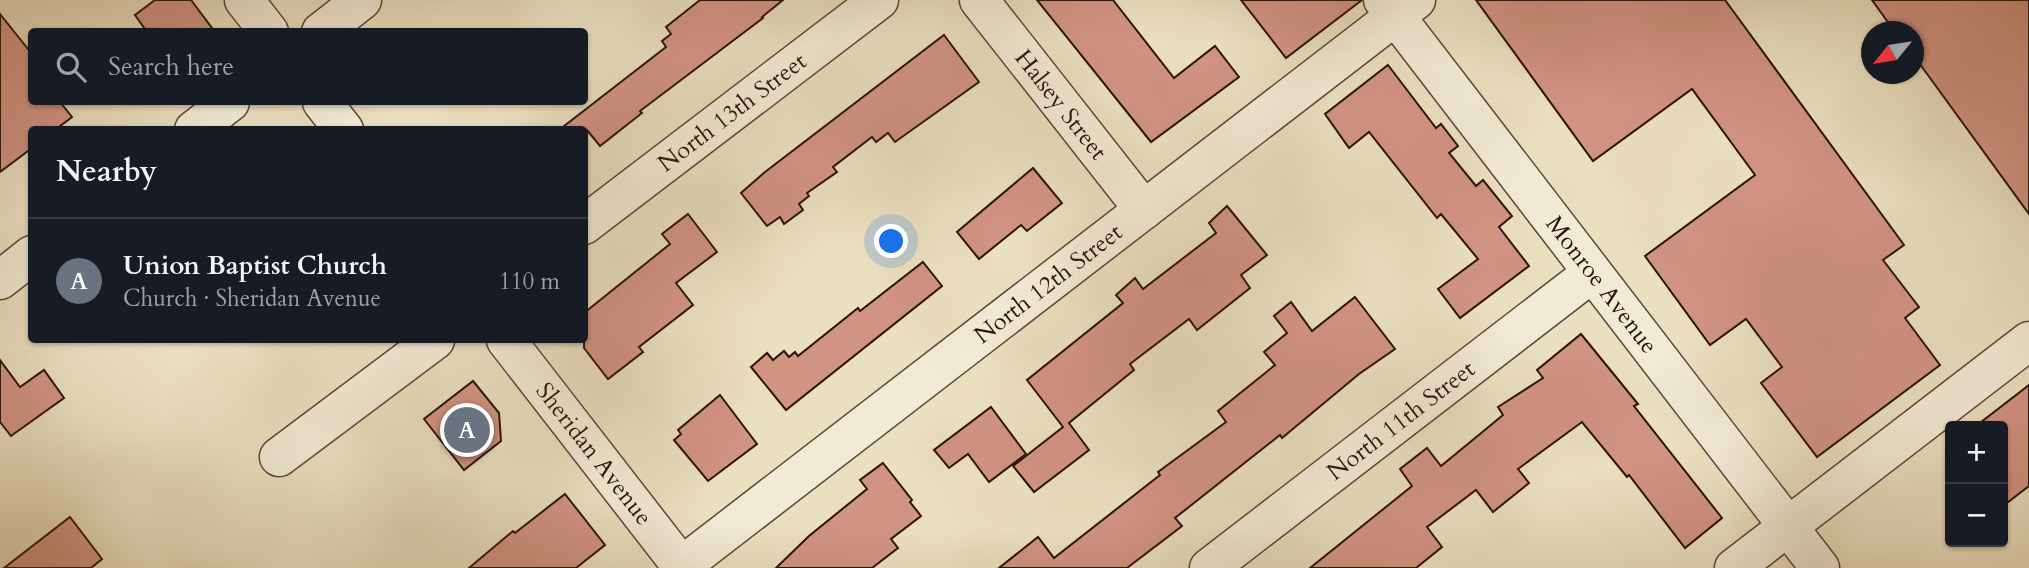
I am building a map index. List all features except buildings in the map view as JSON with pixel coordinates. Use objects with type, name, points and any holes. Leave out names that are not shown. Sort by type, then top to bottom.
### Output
[{"type":"street","points":[[244,0],[265,28]]},
{"type":"street","points":[[326,28],[362,0]]},
{"type":"street","name":"North 13th Street","points":[[588,222],[879,0]]},
{"type":"street","name":"Halsey Street","points":[[979,0],[1144,210]]},
{"type":"street","name":"North 12th Street","points":[[681,567],[1144,210],[1398,5]]},
{"type":"street","name":"Monroe Avenue","points":[[1398,5],[1592,272],[1820,568]]},
{"type":"street","points":[[199,126],[226,105]]},
{"type":"street","points":[[324,105],[341,126]]},
{"type":"street","points":[[0,280],[28,258]]},
{"type":"street","name":"North 11th Street","points":[[1209,568],[1592,272]]},
{"type":"street","points":[[1734,568],[2029,341]]},
{"type":"street","points":[[279,457],[431,343]]},
{"type":"street","name":"Sheridan Avenue","points":[[508,343],[681,567]]},
{"type":"place","name":"Union Baptist Church","points":[[467,430]]}]
